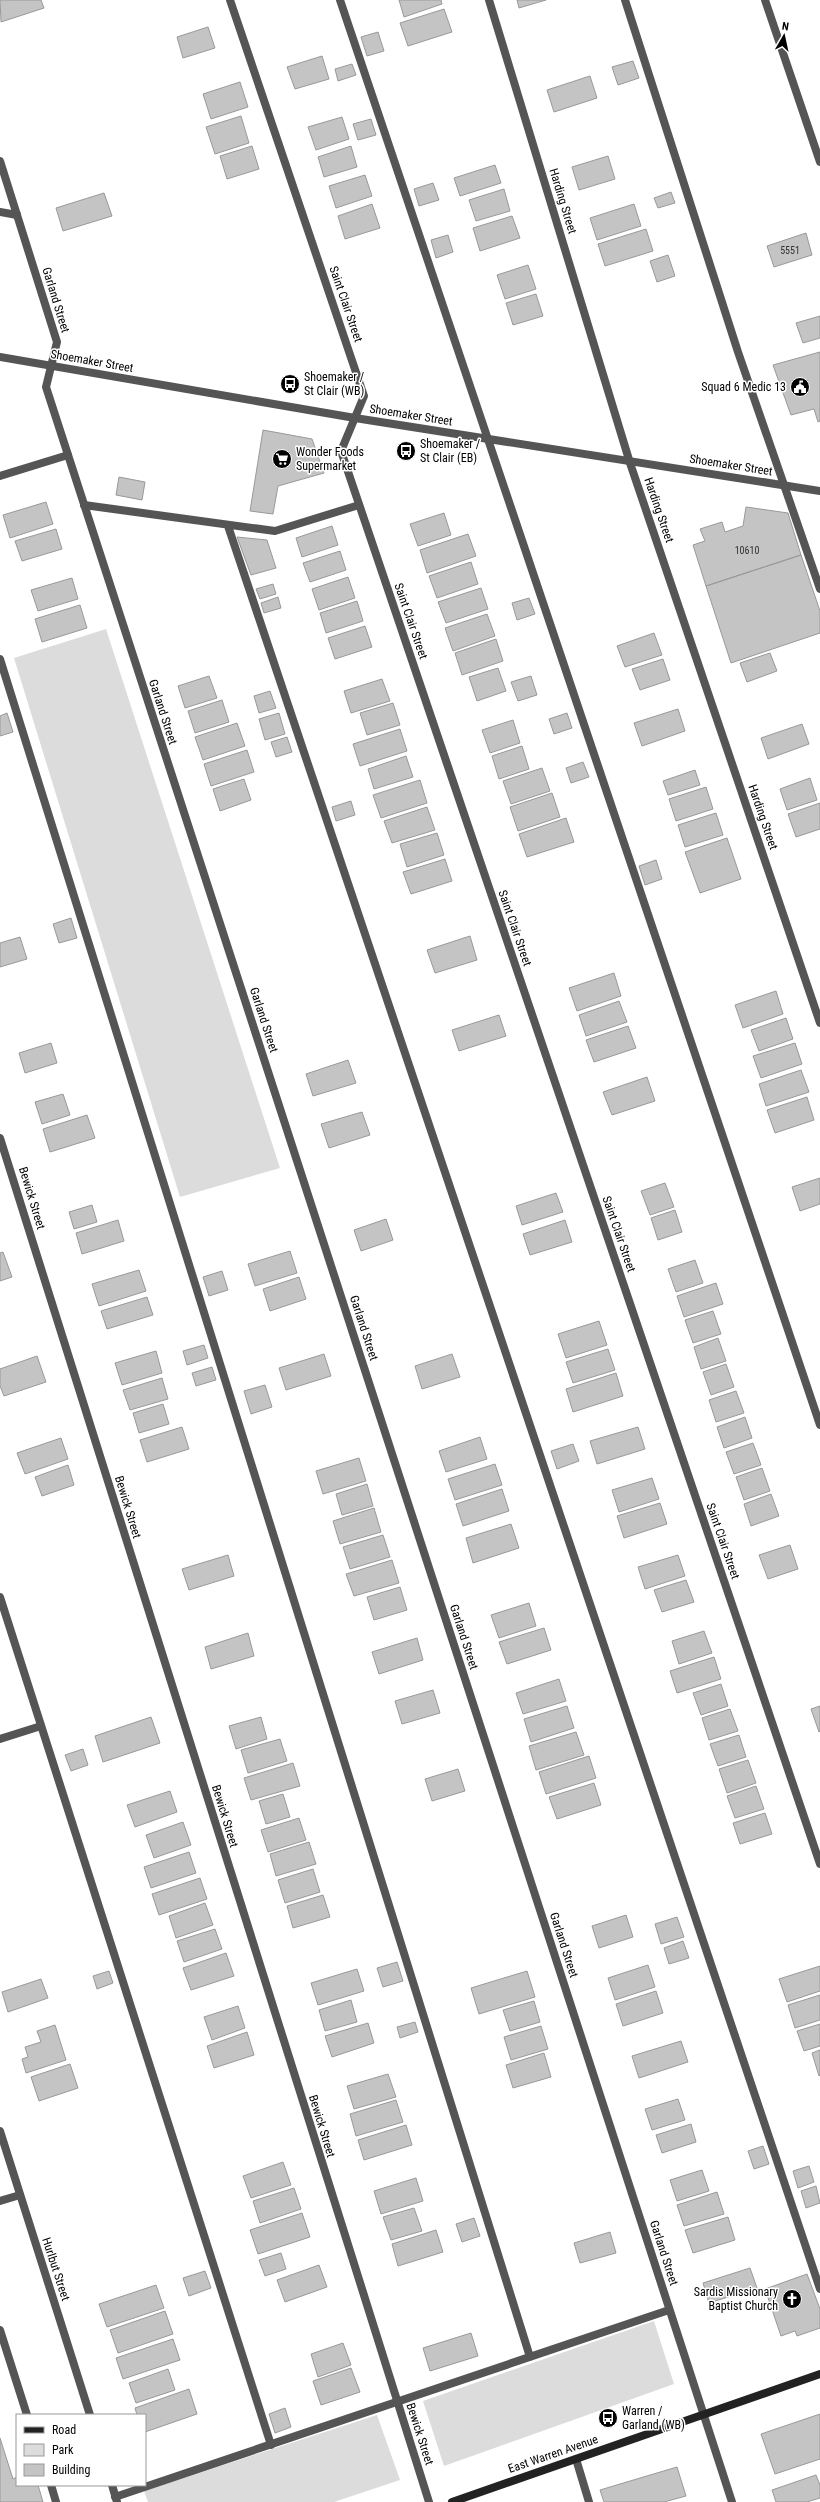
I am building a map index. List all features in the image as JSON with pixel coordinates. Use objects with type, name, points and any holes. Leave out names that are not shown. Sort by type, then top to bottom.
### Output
[{"type":"main road","name":"East Warren Avenue","points":[[452,2502],[820,2374]]},
{"type":"street","name":"Saint Clair Street","points":[[230,0],[364,396],[341,451],[820,1864]]},
{"type":"street","points":[[340,0],[820,1424]]},
{"type":"street","name":"Harding Street","points":[[489,0],[630,462],[820,1023]]},
{"type":"street","points":[[625,0],[738,352],[786,486],[820,589]]},
{"type":"street","points":[[765,0],[820,162]]},
{"type":"street","name":"Garland Street","points":[[0,161],[57,342],[46,387],[732,2502]]},
{"type":"street","points":[[0,212],[17,215]]},
{"type":"street","name":"Shoemaker Street","points":[[0,357],[488,440],[820,491]]},
{"type":"street","points":[[0,476],[68,455]]},
{"type":"street","points":[[84,505],[228,526],[275,531],[359,506]]},
{"type":"street","points":[[228,526],[820,2289]]},
{"type":"street","points":[[0,659],[530,2357]]},
{"type":"street","name":"Bewick Street","points":[[0,1138],[429,2502]]},
{"type":"street","points":[[0,1597],[271,2445]]},
{"type":"street","points":[[0,1739],[41,1726]]},
{"type":"street","name":"Hurlbut Street","points":[[0,2131],[90,2414]]},
{"type":"street","points":[[0,2201],[20,2195]]},
{"type":"street","points":[[112,2486],[116,2500],[271,2445],[669,2310]]},
{"type":"street","points":[[0,2330],[27,2414]]},
{"type":"street","points":[[576,2459],[589,2502]]},
{"type":"street","points":[[51,2486],[56,2502]]},
{"type":"green space","points":[[106,629],[280,1168],[180,1197],[14,658]]},
{"type":"green space","points":[[654,2321],[674,2384],[444,2466],[423,2401]]},
{"type":"green space","points":[[377,2415],[400,2480],[334,2502],[148,2502],[144,2491]]},
{"type":"building","points":[[0,0],[41,0],[44,8],[1,22]]},
{"type":"building","points":[[399,0],[441,0],[442,4],[404,17]]},
{"type":"building","points":[[517,0],[546,0],[519,8]]},
{"type":"building","points":[[444,9],[452,32],[408,46],[400,23]]},
{"type":"building","points":[[208,27],[215,48],[183,58],[177,37]]},
{"type":"building","points":[[378,32],[384,51],[367,56],[361,37]]},
{"type":"building","points":[[322,56],[329,79],[295,89],[287,67]]},
{"type":"building","points":[[633,61],[639,78],[618,85],[612,67]]},
{"type":"building","points":[[352,64],[356,75],[338,81],[335,69]]},
{"type":"building","points":[[590,76],[597,98],[554,112],[547,90]]},
{"type":"building","points":[[240,82],[248,107],[211,119],[203,94]]},
{"type":"building","points":[[241,116],[249,143],[215,154],[206,127]]},
{"type":"building","points":[[342,117],[349,139],[316,150],[308,127]]},
{"type":"building","points":[[371,119],[376,135],[358,140],[353,124]]},
{"type":"building","points":[[252,146],[259,169],[227,179],[220,156]]},
{"type":"building","points":[[351,146],[357,167],[324,177],[318,157]]},
{"type":"building","points":[[608,156],[615,179],[579,190],[572,167]]},
{"type":"building","points":[[495,165],[501,183],[460,196],[454,178]]},
{"type":"building","points":[[365,175],[372,196],[336,208],[329,186]]},
{"type":"building","points":[[433,183],[439,200],[419,206],[414,189]]},
{"type":"building","points":[[504,189],[510,211],[476,221],[469,200]]},
{"type":"building","points":[[671,192],[675,203],[658,208],[654,198]]},
{"type":"building","points":[[104,193],[112,216],[63,231],[56,208]]},
{"type":"building","points":[[372,204],[380,228],[345,239],[338,216]]},
{"type":"building","points":[[634,204],[641,226],[597,240],[590,218]]},
{"type":"building","points":[[512,216],[520,238],[480,251],[473,228]]},
{"type":"building","points":[[646,229],[653,251],[605,266],[598,244]]},
{"type":"building","points":[[806,233],[812,255],[774,267],[767,246]]},
{"type":"building","points":[[448,235],[453,252],[436,258],[431,240]]},
{"type":"building","points":[[668,255],[675,276],[657,282],[650,261]]},
{"type":"building","points":[[528,265],[536,289],[505,299],[497,275]]},
{"type":"building","points":[[536,294],[543,316],[513,325],[506,303]]},
{"type":"building","points":[[820,316],[820,338],[803,343],[796,323]]},
{"type":"building","name":"Squad 6 Medic 13","points":[[820,352],[820,421],[818,422],[814,409],[791,415],[773,365]]},
{"type":"building","points":[[263,430],[312,439],[324,473],[278,486],[273,514],[250,511]]},
{"type":"building","points":[[119,477],[145,482],[142,500],[116,495]]},
{"type":"building","points":[[46,502],[53,524],[10,538],[3,515]]},
{"type":"building","points":[[746,507],[788,513],[801,555],[706,586],[693,545],[705,541],[700,529],[722,522],[725,532],[743,526]]},
{"type":"building","points":[[444,513],[451,535],[418,546],[410,524]]},
{"type":"building","points":[[332,526],[338,545],[302,557],[296,538]]},
{"type":"building","points":[[56,529],[62,549],[22,561],[15,541]]},
{"type":"building","points":[[468,534],[476,556],[427,573],[420,550]]},
{"type":"building","points":[[237,537],[267,540],[276,568],[251,575]]},
{"type":"building","points":[[340,551],[346,570],[310,582],[303,563]]},
{"type":"building","points":[[801,555],[820,611],[820,633],[731,663],[706,586]]},
{"type":"building","points":[[471,562],[478,584],[437,598],[429,576]]},
{"type":"building","points":[[348,577],[355,598],[319,610],[312,589]]},
{"type":"building","points":[[72,578],[78,599],[38,611],[31,590]]},
{"type":"building","points":[[273,584],[276,594],[260,599],[256,589]]},
{"type":"building","points":[[481,588],[488,609],[446,623],[438,602]]},
{"type":"building","points":[[278,597],[281,608],[264,613],[261,603]]},
{"type":"building","points":[[529,598],[535,614],[517,620],[512,603]]},
{"type":"building","points":[[357,601],[363,621],[326,633],[320,613]]},
{"type":"building","points":[[80,605],[87,628],[42,642],[35,619]]},
{"type":"building","points":[[487,614],[495,636],[453,651],[445,628]]},
{"type":"building","points":[[365,626],[372,647],[335,659],[328,638]]},
{"type":"building","points":[[654,633],[662,655],[625,667],[617,646]]},
{"type":"building","points":[[496,639],[503,661],[462,675],[455,653]]},
{"type":"building","points":[[770,653],[777,671],[747,682],[740,663]]},
{"type":"building","points":[[663,659],[670,680],[640,690],[632,669]]},
{"type":"building","points":[[498,668],[506,691],[477,701],[469,677]]},
{"type":"building","points":[[209,676],[217,698],[185,708],[178,686]]},
{"type":"building","points":[[531,676],[537,695],[518,701],[511,682]]},
{"type":"building","points":[[382,679],[390,701],[351,713],[344,691]]},
{"type":"building","points":[[270,691],[276,708],[259,713],[254,696]]},
{"type":"building","points":[[222,700],[229,722],[195,733],[188,711]]},
{"type":"building","points":[[393,703],[400,725],[367,735],[360,713]]},
{"type":"building","points":[[678,709],[685,731],[642,746],[634,723]]},
{"type":"building","points":[[7,713],[13,732],[0,736],[0,716]]},
{"type":"building","points":[[279,713],[285,734],[265,740],[259,719]]},
{"type":"building","points":[[567,713],[572,728],[554,734],[549,719]]},
{"type":"building","points":[[513,720],[520,743],[490,753],[482,730]]},
{"type":"building","points":[[237,723],[245,746],[203,760],[195,737]]},
{"type":"building","points":[[802,724],[809,744],[768,759],[761,738]]},
{"type":"building","points":[[400,729],[407,751],[360,766],[353,744]]},
{"type":"building","points":[[287,737],[292,752],[276,757],[271,742]]},
{"type":"building","points":[[522,746],[529,769],[499,779],[492,756]]},
{"type":"building","points":[[247,750],[254,772],[211,786],[204,764]]},
{"type":"building","points":[[406,756],[413,777],[374,789],[368,769]]},
{"type":"building","points":[[583,762],[589,777],[571,783],[566,768]]},
{"type":"building","points":[[542,768],[550,791],[511,804],[503,781]]},
{"type":"building","points":[[695,770],[700,785],[668,795],[663,781]]},
{"type":"building","points":[[810,778],[817,800],[787,810],[780,789]]},
{"type":"building","points":[[244,779],[251,800],[220,811],[213,789]]},
{"type":"building","points":[[420,780],[427,803],[381,818],[373,795]]},
{"type":"building","points":[[706,787],[713,809],[676,821],[669,799]]},
{"type":"building","points":[[552,793],[560,817],[518,831],[510,807]]},
{"type":"building","points":[[351,801],[355,815],[336,821],[332,807]]},
{"type":"building","points":[[820,803],[820,829],[796,837],[788,814]]},
{"type":"building","points":[[427,807],[435,830],[392,843],[384,821]]},
{"type":"building","points":[[716,813],[723,835],[685,847],[678,825]]},
{"type":"building","points":[[566,818],[574,842],[527,857],[519,834]]},
{"type":"building","points":[[437,833],[444,855],[407,867],[400,844]]},
{"type":"building","points":[[727,838],[741,879],[700,893],[685,852]]},
{"type":"building","points":[[445,859],[452,881],[411,894],[403,872]]},
{"type":"building","points":[[656,860],[662,879],[645,885],[639,866]]},
{"type":"building","points":[[71,918],[77,938],[59,943],[53,924]]},
{"type":"building","points":[[470,936],[477,960],[435,973],[427,950]]},
{"type":"building","points":[[20,937],[27,959],[0,967],[0,943]]},
{"type":"building","points":[[614,973],[621,996],[577,1011],[569,988]]},
{"type":"building","points":[[776,991],[783,1014],[743,1028],[735,1005]]},
{"type":"building","points":[[619,1001],[627,1022],[586,1036],[579,1015]]},
{"type":"building","points":[[499,1015],[506,1036],[459,1051],[452,1030]]},
{"type":"building","points":[[786,1018],[793,1039],[759,1051],[751,1030]]},
{"type":"building","points":[[628,1026],[636,1048],[594,1062],[586,1040]]},
{"type":"building","points":[[51,1043],[57,1063],[25,1073],[19,1053]]},
{"type":"building","points":[[795,1043],[802,1064],[761,1078],[753,1056]]},
{"type":"building","points":[[348,1060],[356,1083],[313,1096],[306,1074]]},
{"type":"building","points":[[801,1070],[809,1092],[766,1106],[759,1084]]},
{"type":"building","points":[[647,1077],[655,1101],[612,1115],[603,1092]]},
{"type":"building","points":[[63,1094],[70,1115],[42,1124],[35,1102]]},
{"type":"building","points":[[807,1097],[814,1120],[775,1133],[767,1110]]},
{"type":"building","points":[[362,1112],[370,1135],[329,1148],[321,1124]]},
{"type":"building","points":[[87,1115],[95,1138],[50,1152],[43,1129]]},
{"type":"building","points":[[820,1178],[820,1204],[800,1211],[792,1187]]},
{"type":"building","points":[[665,1183],[674,1207],[650,1215],[641,1191]]},
{"type":"building","points":[[556,1193],[563,1212],[522,1225],[516,1206]]},
{"type":"building","points":[[92,1205],[97,1222],[74,1229],[69,1212]]},
{"type":"building","points":[[675,1210],[682,1232],[658,1240],[651,1218]]},
{"type":"building","points":[[386,1219],[393,1240],[361,1251],[354,1230]]},
{"type":"building","points":[[118,1220],[124,1241],[82,1254],[76,1233]]},
{"type":"building","points":[[565,1220],[572,1242],[530,1255],[523,1234]]},
{"type":"building","points":[[290,1251],[297,1273],[255,1286],[248,1264]]},
{"type":"building","points":[[3,1252],[12,1277],[0,1281],[0,1253]]},
{"type":"building","points":[[695,1260],[703,1283],[676,1292],[668,1269]]},
{"type":"building","points":[[139,1270],[146,1291],[99,1306],[92,1284]]},
{"type":"building","points":[[222,1271],[228,1290],[209,1296],[203,1277]]},
{"type":"building","points":[[299,1277],[306,1299],[270,1311],[263,1289]]},
{"type":"building","points":[[716,1283],[723,1304],[684,1317],[677,1296]]},
{"type":"building","points":[[147,1297],[153,1315],[107,1329],[101,1311]]},
{"type":"building","points":[[713,1311],[721,1334],[693,1343],[685,1320]]},
{"type":"building","points":[[599,1321],[607,1345],[566,1358],[558,1334]]},
{"type":"building","points":[[718,1338],[726,1361],[701,1369],[694,1347]]},
{"type":"building","points":[[204,1345],[208,1358],[187,1365],[183,1351]]},
{"type":"building","points":[[608,1349],[615,1370],[573,1383],[566,1362]]},
{"type":"building","points":[[156,1351],[162,1373],[122,1385],[115,1363]]},
{"type":"building","points":[[324,1354],[331,1376],[286,1390],[279,1368]]},
{"type":"building","points":[[452,1354],[460,1377],[422,1389],[415,1366]]},
{"type":"building","points":[[37,1356],[46,1382],[4,1396],[0,1386],[0,1369]]},
{"type":"building","points":[[726,1364],[734,1387],[711,1395],[703,1372]]},
{"type":"building","points":[[212,1367],[216,1380],[196,1386],[192,1373]]},
{"type":"building","points":[[616,1373],[623,1396],[573,1412],[566,1389]]},
{"type":"building","points":[[162,1378],[168,1399],[130,1410],[123,1390]]},
{"type":"building","points":[[265,1385],[272,1407],[251,1414],[244,1391]]},
{"type":"building","points":[[736,1391],[744,1413],[716,1422],[709,1400]]},
{"type":"building","points":[[163,1404],[169,1424],[139,1433],[133,1413]]},
{"type":"building","points":[[745,1417],[752,1438],[724,1448],[717,1427]]},
{"type":"building","points":[[182,1427],[189,1449],[147,1462],[140,1440]]},
{"type":"building","points":[[638,1427],[645,1449],[597,1464],[590,1441]]},
{"type":"building","points":[[480,1437],[487,1459],[446,1472],[439,1451]]},
{"type":"building","points":[[61,1438],[68,1459],[25,1474],[17,1453]]},
{"type":"building","points":[[753,1443],[761,1465],[734,1474],[726,1452]]},
{"type":"building","points":[[573,1444],[579,1461],[557,1469],[551,1451]]},
{"type":"building","points":[[359,1458],[366,1481],[323,1494],[316,1471]]},
{"type":"building","points":[[495,1464],[502,1485],[455,1500],[448,1479]]},
{"type":"building","points":[[68,1465],[74,1485],[42,1496],[35,1477]]},
{"type":"building","points":[[762,1468],[770,1491],[744,1500],[736,1477]]},
{"type":"building","points":[[652,1478],[659,1499],[619,1512],[612,1490]]},
{"type":"building","points":[[367,1484],[373,1506],[342,1515],[336,1494]]},
{"type":"building","points":[[502,1489],[509,1511],[463,1526],[456,1504]]},
{"type":"building","points":[[771,1494],[779,1516],[751,1526],[744,1504]]},
{"type":"building","points":[[660,1503],[667,1524],[624,1538],[617,1516]]},
{"type":"building","points":[[374,1508],[381,1532],[340,1544],[333,1521]]},
{"type":"building","points":[[511,1524],[519,1548],[473,1563],[466,1538]]},
{"type":"building","points":[[383,1535],[390,1557],[350,1569],[343,1547]]},
{"type":"building","points":[[790,1545],[798,1569],[768,1579],[759,1555]]},
{"type":"building","points":[[228,1555],[234,1576],[189,1590],[182,1569]]},
{"type":"building","points":[[678,1555],[685,1576],[645,1589],[638,1567]]},
{"type":"building","points":[[392,1560],[399,1583],[354,1596],[346,1574]]},
{"type":"building","points":[[686,1580],[694,1602],[662,1612],[654,1590]]},
{"type":"building","points":[[400,1587],[407,1610],[374,1620],[367,1597]]},
{"type":"building","points":[[529,1603],[536,1626],[499,1638],[491,1615]]},
{"type":"building","points":[[544,1628],[551,1650],[507,1664],[499,1642]]},
{"type":"building","points":[[704,1631],[712,1653],[679,1664],[672,1641]]},
{"type":"building","points":[[248,1633],[254,1656],[211,1669],[205,1647]]},
{"type":"building","points":[[417,1638],[423,1660],[379,1674],[372,1652]]},
{"type":"building","points":[[714,1657],[721,1679],[677,1693],[670,1671]]},
{"type":"building","points":[[559,1679],[566,1701],[523,1714],[516,1693]]},
{"type":"building","points":[[721,1684],[728,1706],[701,1715],[693,1693]]},
{"type":"building","points":[[433,1690],[440,1713],[402,1724],[395,1701]]},
{"type":"building","points":[[567,1706],[574,1728],[531,1742],[524,1719]]},
{"type":"building","points":[[820,1706],[820,1731],[819,1732],[811,1709]]},
{"type":"building","points":[[730,1709],[738,1731],[709,1740],[702,1718]]},
{"type":"building","points":[[151,1717],[160,1743],[103,1762],[95,1736]]},
{"type":"building","points":[[261,1717],[267,1739],[236,1749],[229,1726]]},
{"type":"building","points":[[576,1732],[584,1755],[536,1770],[529,1746]]},
{"type":"building","points":[[739,1735],[746,1757],[718,1766],[710,1744]]},
{"type":"building","points":[[280,1739],[287,1761],[248,1773],[241,1750]]},
{"type":"building","points":[[83,1749],[88,1765],[71,1771],[65,1755]]},
{"type":"building","points":[[589,1756],[596,1778],[546,1794],[539,1772]]},
{"type":"building","points":[[748,1760],[756,1783],[727,1793],[719,1769]]},
{"type":"building","points":[[293,1763],[300,1786],[251,1800],[244,1778]]},
{"type":"building","points":[[458,1769],[465,1791],[432,1801],[425,1779]]},
{"type":"building","points":[[594,1783],[601,1805],[557,1819],[549,1797]]},
{"type":"building","points":[[756,1786],[764,1809],[735,1818],[727,1796]]},
{"type":"building","points":[[170,1791],[177,1812],[135,1827],[127,1805]]},
{"type":"building","points":[[283,1794],[290,1817],[266,1824],[259,1801]]},
{"type":"building","points":[[765,1813],[772,1834],[740,1844],[733,1823]]},
{"type":"building","points":[[299,1818],[306,1840],[268,1852],[261,1830]]},
{"type":"building","points":[[183,1822],[191,1845],[154,1858],[146,1835]]},
{"type":"building","points":[[309,1842],[316,1864],[276,1876],[270,1854]]},
{"type":"building","points":[[189,1852],[196,1873],[151,1888],[144,1867]]},
{"type":"building","points":[[313,1869],[320,1892],[285,1903],[278,1880]]},
{"type":"building","points":[[200,1878],[207,1899],[159,1915],[152,1894]]},
{"type":"building","points":[[323,1895],[330,1917],[293,1928],[287,1906]]},
{"type":"building","points":[[205,1903],[213,1925],[176,1938],[169,1916]]},
{"type":"building","points":[[626,1915],[633,1937],[599,1948],[592,1926]]},
{"type":"building","points":[[677,1917],[684,1937],[661,1944],[655,1924]]},
{"type":"building","points":[[215,1929],[222,1949],[184,1962],[177,1941]]},
{"type":"building","points":[[683,1941],[689,1958],[669,1964],[664,1948]]},
{"type":"building","points":[[226,1953],[234,1976],[191,1990],[183,1968]]},
{"type":"building","points":[[397,1962],[403,1981],[383,1987],[377,1968]]},
{"type":"building","points":[[648,1965],[655,1987],[615,2000],[608,1978]]},
{"type":"building","points":[[820,1966],[820,1991],[787,2002],[779,1979]]},
{"type":"building","points":[[357,1969],[364,1991],[318,2005],[311,1983]]},
{"type":"building","points":[[109,1971],[113,1983],[97,1989],[93,1976]]},
{"type":"building","points":[[527,1971],[535,1997],[479,2014],[471,1988]]},
{"type":"building","points":[[41,1979],[48,1998],[8,2012],[2,1992]]},
{"type":"building","points":[[656,1991],[663,2013],[623,2026],[616,2004]]},
{"type":"building","points":[[820,1995],[820,2020],[795,2028],[788,2005]]},
{"type":"building","points":[[351,2000],[357,2022],[325,2031],[319,2010]]},
{"type":"building","points":[[534,2001],[540,2022],[510,2031],[503,2010]]},
{"type":"building","points":[[238,2006],[245,2028],[212,2040],[204,2017]]},
{"type":"building","points":[[415,2022],[418,2032],[400,2038],[397,2027]]},
{"type":"building","points":[[368,2023],[374,2043],[332,2057],[325,2036]]},
{"type":"building","points":[[820,2024],[820,2046],[804,2051],[797,2031]]},
{"type":"building","points":[[55,2025],[66,2060],[26,2073],[22,2059],[28,2057],[25,2047],[41,2042],[37,2031]]},
{"type":"building","points":[[541,2026],[548,2049],[511,2060],[504,2037]]},
{"type":"building","points":[[247,2032],[254,2055],[214,2068],[207,2046]]},
{"type":"building","points":[[681,2041],[688,2062],[639,2078],[632,2056]]},
{"type":"building","points":[[820,2050],[820,2075],[819,2076],[812,2053]]},
{"type":"building","points":[[544,2053],[551,2077],[513,2088],[506,2065]]},
{"type":"building","points":[[70,2064],[78,2088],[39,2101],[31,2077]]},
{"type":"building","points":[[388,2074],[396,2097],[354,2109],[347,2086]]},
{"type":"building","points":[[678,2099],[685,2120],[652,2130],[645,2109]]},
{"type":"building","points":[[396,2100],[403,2122],[356,2136],[350,2114]]},
{"type":"building","points":[[691,2124],[696,2142],[662,2153],[656,2135]]},
{"type":"building","points":[[406,2125],[412,2145],[364,2160],[358,2140]]},
{"type":"building","points":[[763,2146],[769,2164],[754,2169],[748,2151]]},
{"type":"building","points":[[283,2162],[291,2185],[251,2198],[243,2176]]},
{"type":"building","points":[[809,2166],[814,2182],[798,2188],[793,2171]]},
{"type":"building","points":[[702,2170],[709,2191],[677,2201],[670,2180]]},
{"type":"building","points":[[416,2178],[423,2201],[381,2214],[374,2191]]},
{"type":"building","points":[[816,2186],[820,2203],[806,2208],[801,2191]]},
{"type":"building","points":[[294,2188],[301,2209],[260,2223],[253,2201]]},
{"type":"building","points":[[717,2192],[724,2214],[684,2226],[677,2205]]},
{"type":"building","points":[[414,2208],[422,2231],[391,2240],[383,2217]]},
{"type":"building","points":[[302,2213],[310,2237],[258,2254],[250,2230]]},
{"type":"building","points":[[728,2217],[735,2240],[693,2253],[685,2230]]},
{"type":"building","points":[[474,2218],[480,2236],[462,2242],[456,2224]]},
{"type":"building","points":[[436,2230],[443,2252],[398,2266],[392,2244]]},
{"type":"building","points":[[610,2232],[616,2253],[580,2263],[574,2243]]},
{"type":"building","points":[[281,2253],[286,2269],[265,2276],[259,2260]]},
{"type":"building","points":[[319,2265],[327,2287],[285,2302],[277,2280]]},
{"type":"building","points":[[750,2268],[757,2288],[709,2303],[703,2283]]},
{"type":"building","points":[[205,2271],[211,2288],[189,2296],[183,2278]]},
{"type":"building","name":"Sardis Missionary Baptist Church","points":[[807,2274],[820,2309],[820,2328],[797,2336],[795,2331],[781,2336],[765,2289]]},
{"type":"building","points":[[156,2285],[164,2308],[107,2327],[99,2304]]},
{"type":"building","points":[[165,2311],[173,2334],[118,2353],[110,2330]]},
{"type":"building","points":[[471,2333],[478,2356],[430,2371],[423,2348]]},
{"type":"building","points":[[173,2339],[180,2360],[123,2379],[116,2358]]},
{"type":"building","points":[[343,2343],[351,2365],[318,2377],[311,2354]]},
{"type":"building","points":[[351,2368],[360,2392],[321,2405],[313,2381]]},
{"type":"building","points":[[168,2369],[175,2390],[136,2403],[129,2383]]},
{"type":"building","points":[[189,2389],[197,2414],[146,2432],[146,2414],[137,2414],[135,2408]]},
{"type":"building","points":[[285,2408],[291,2427],[275,2433],[269,2414]]},
{"type":"building","points":[[820,2414],[820,2459],[775,2474],[761,2434]]},
{"type":"building","points":[[0,2438],[13,2479],[16,2478],[16,2486],[38,2486],[43,2502],[0,2502]]},
{"type":"building","points":[[677,2467],[686,2496],[664,2502],[604,2502],[600,2490]]},
{"type":"building","points":[[816,2475],[820,2485],[820,2498],[807,2502],[776,2502],[772,2490]]},
{"type":"place","name":"Shoemaker / St Clair (WB)","points":[[290,384]]},
{"type":"place","name":"Squad 6 Medic 13","points":[[800,387]]},
{"type":"place","name":"Shoemaker / St Clair (EB)","points":[[406,451]]},
{"type":"place","name":"Wonder Foods Supermarket","points":[[282,459]]},
{"type":"place","name":"Sardis Missionary Baptist Church","points":[[792,2299]]},
{"type":"place","name":"Warren / Garland (WB)","points":[[608,2418]]}]
